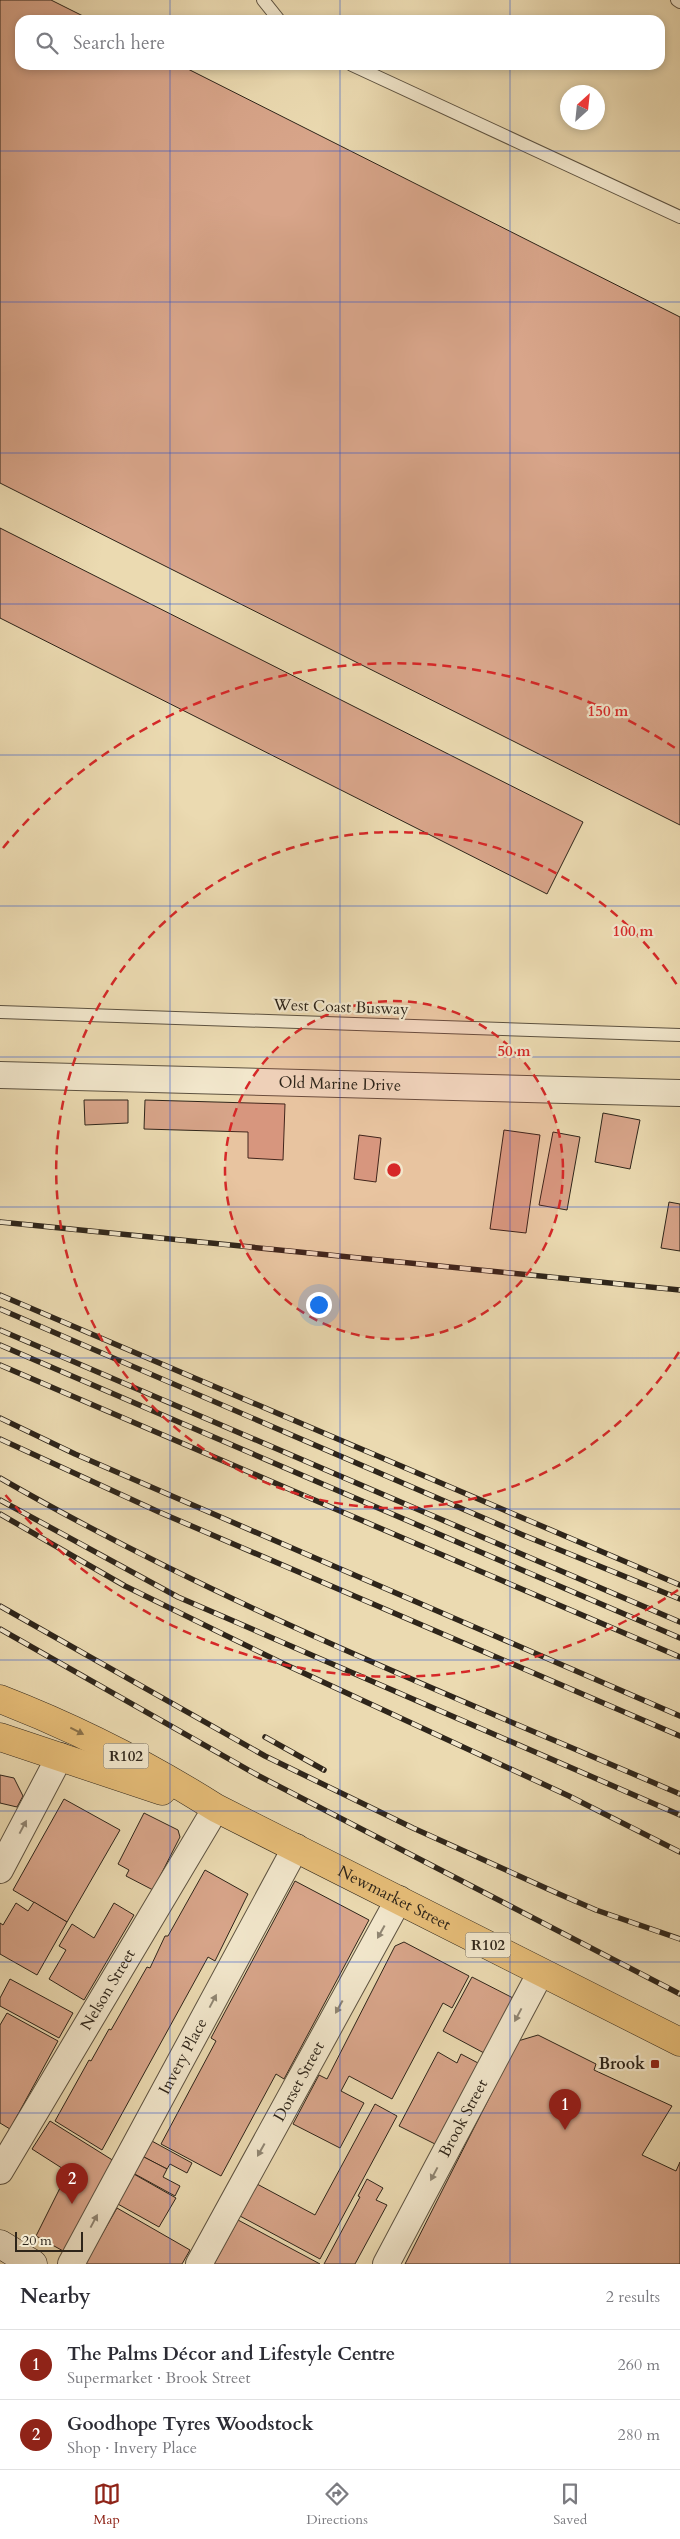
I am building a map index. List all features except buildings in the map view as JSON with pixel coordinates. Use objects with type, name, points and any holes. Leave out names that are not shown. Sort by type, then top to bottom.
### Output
[{"type":"main road","name":"Newmarket Street","points":[[0,1699],[57,1721],[174,1781],[216,1808],[680,2042]]},
{"type":"main road","name":"Newmarket Street","points":[[0,1737],[216,1808]]},
{"type":"main road","points":[[0,2244],[33,2264]]},
{"type":"street","name":"Old Marine Drive","points":[[0,1075],[680,1093]]},
{"type":"street","points":[[0,1870],[60,1756]]},
{"type":"street","name":"Nelson Street","points":[[0,2170],[216,1808]]},
{"type":"street","name":"Invery Place","points":[[71,2264],[296,1847]]},
{"type":"street","name":"Dorset Street","points":[[199,2264],[399,1899]]},
{"type":"street","name":"Brook Street","points":[[386,2264],[541,1972]]},
{"type":"lane","points":[[263,0],[275,15]]},
{"type":"lane","points":[[363,70],[680,217]]},
{"type":"lane","name":"West Coast Busway","points":[[0,1012],[680,1035]]},
{"type":"railway","points":[[0,1222],[680,1290]]},
{"type":"railway","points":[[0,1295],[680,1585]]},
{"type":"railway","points":[[0,1309],[523,1535],[680,1599]]},
{"type":"railway","points":[[0,1330],[680,1622]]},
{"type":"railway","points":[[0,1345],[680,1638]]},
{"type":"railway","points":[[0,1365],[680,1657]]},
{"type":"railway","points":[[0,1418],[75,1454],[680,1716]]},
{"type":"railway","points":[[0,1439],[159,1512],[680,1736]]},
{"type":"railway","points":[[0,1478],[165,1566],[250,1607],[335,1646],[680,1794]]},
{"type":"railway","points":[[0,1500],[178,1597],[680,1815]]},
{"type":"railway","points":[[0,1514],[125,1586],[282,1663],[569,1796],[680,1852]]},
{"type":"railway","points":[[0,1606],[265,1756],[413,1828],[559,1894],[596,1910],[680,1939]]},
{"type":"railway","points":[[0,1629],[259,1776],[680,1994]]},
{"type":"railway","points":[[265,1737],[324,1770]]},
{"type":"place","name":"Brook","points":[[655,2064]]},
{"type":"place","name":"The Palms Décor and Lifestyle Centre","points":[[565,2130]]},
{"type":"place","name":"Goodhope Tyres Woodstock","points":[[72,2204]]}]
